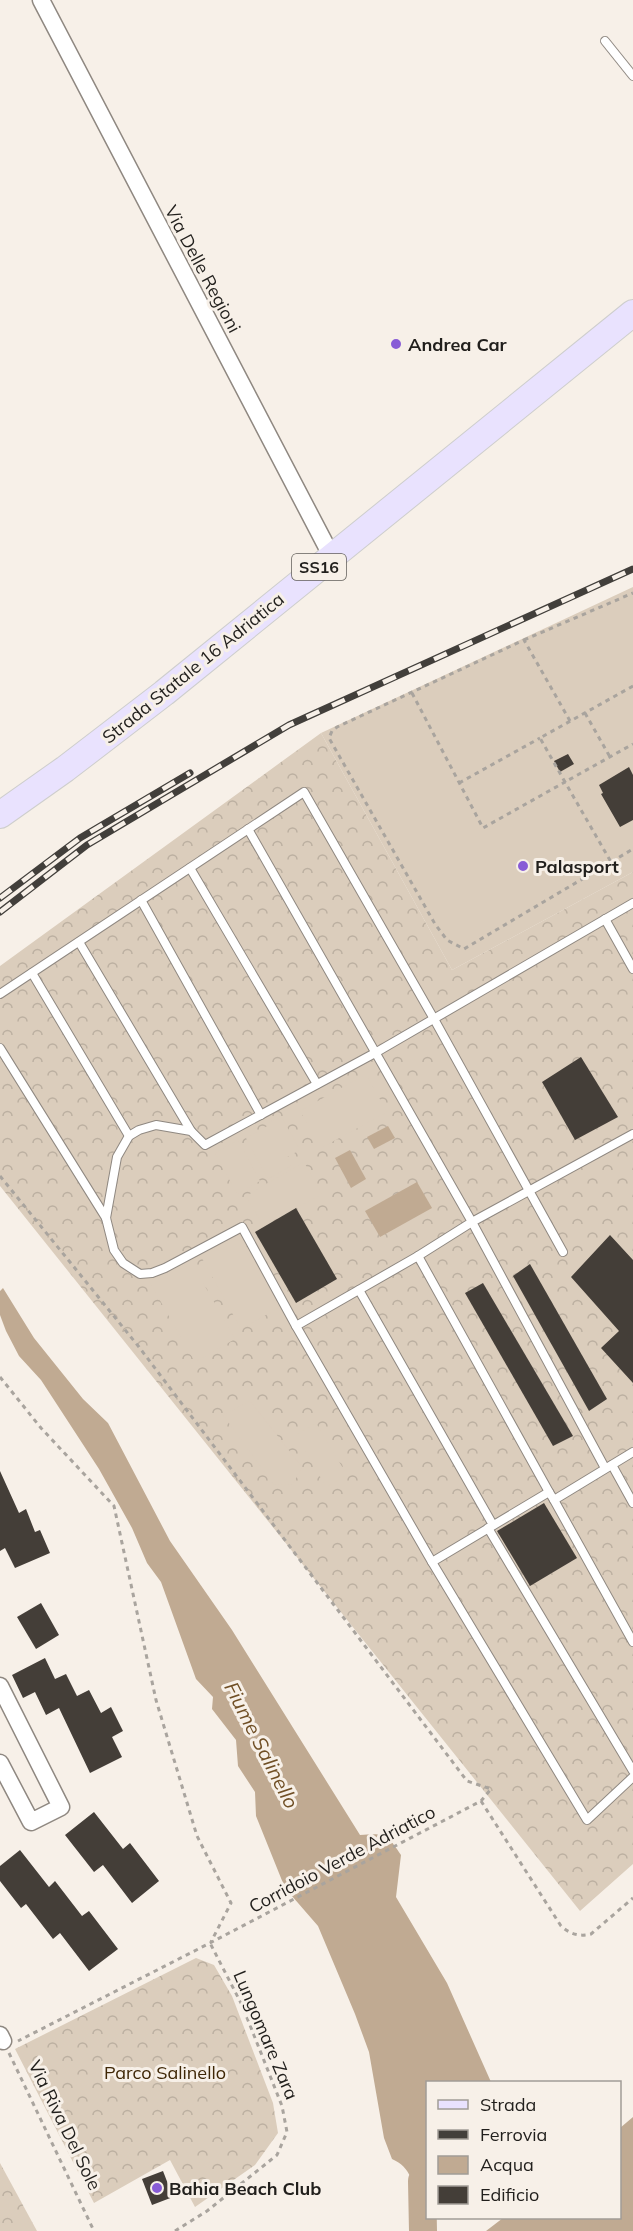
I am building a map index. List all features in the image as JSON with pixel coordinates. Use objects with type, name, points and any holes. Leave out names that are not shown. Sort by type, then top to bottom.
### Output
[{"type":"main road","name":"Strada Statale 16 Adriatica","points":[[0,815],[74,762],[633,313]]},
{"type":"street","name":"Via Delle Regioni","points":[[41,0],[332,557]]},
{"type":"street","points":[[0,1686],[61,1807],[31,1822],[0,1763]]},
{"type":"lane","points":[[605,41],[633,76]]},
{"type":"lane","points":[[0,994],[304,792],[434,1019],[563,1252]]},
{"type":"lane","points":[[248,829],[609,1467],[633,1503]]},
{"type":"lane","points":[[190,868],[318,1084]]},
{"type":"lane","points":[[141,900],[261,1115]]},
{"type":"lane","points":[[78,942],[191,1131],[205,1145],[375,1053],[633,903]]},
{"type":"lane","points":[[605,919],[633,969]]},
{"type":"lane","points":[[32,973],[129,1136]]},
{"type":"lane","points":[[0,1048],[106,1218],[114,1250],[123,1263],[140,1274],[152,1273],[243,1227],[296,1326],[432,1562],[587,1820],[633,1777]]},
{"type":"lane","points":[[106,1218],[117,1157],[129,1136],[156,1125],[191,1131]]},
{"type":"lane","points":[[296,1326],[418,1256],[472,1222],[633,1134]]},
{"type":"lane","points":[[418,1256],[633,1642]]},
{"type":"lane","points":[[359,1290],[491,1527],[633,1771]]},
{"type":"lane","points":[[432,1562],[491,1527],[609,1467],[633,1452]]},
{"type":"path","points":[[633,593],[524,640],[337,727],[329,738],[435,924],[447,940],[464,949],[633,849]]},
{"type":"path","points":[[524,640],[570,721]]},
{"type":"path","points":[[459,783],[633,686]]},
{"type":"path","points":[[412,693],[483,828],[633,744]]},
{"type":"path","points":[[585,713],[610,757]]},
{"type":"path","points":[[540,738],[611,862]]},
{"type":"path","points":[[0,1176],[139,1347],[467,1781],[491,1789],[481,1801],[561,1926],[567,1932],[582,1936],[591,1934],[633,1898]]},
{"type":"path","points":[[0,1377],[41,1428],[114,1506],[156,1700],[197,1836],[231,1903],[210,1943]]},
{"type":"path","name":"Corridoio Verde Adriatico","points":[[2,2038],[13,2044],[481,1801]]},
{"type":"path","name":"Lungomare Zara","points":[[176,2231],[207,2211],[277,2155],[287,2132],[282,2106],[242,2005],[210,1943]]},
{"type":"path","name":"Via Riva Del Sole","points":[[2,2038],[94,2231]]},
{"type":"green space","points":[[633,587],[633,872],[452,970],[321,733]]},
{"type":"green space","points":[[321,733],[452,970],[633,872],[633,1864],[580,1911],[0,1186],[0,966]]},
{"type":"green space","points":[[366,1074],[387,1112],[321,1148],[300,1111]]},
{"type":"green space","points":[[281,1116],[300,1150],[287,1157],[282,1147],[291,1166],[268,1179],[246,1138]]},
{"type":"green space","points":[[238,1140],[260,1181],[237,1194],[215,1153]]},
{"type":"green space","points":[[304,1162],[322,1194],[263,1226],[246,1196]]},
{"type":"green space","points":[[238,1231],[280,1307],[241,1329],[199,1253]]},
{"type":"green space","points":[[189,1258],[235,1339],[195,1362],[149,1281]]},
{"type":"green space","points":[[250,1401],[302,1467],[293,1484],[274,1485],[223,1415]]},
{"type":"green space","points":[[316,1423],[347,1475],[326,1487],[296,1435]]},
{"type":"green space","name":"Parco Salinello","points":[[196,1958],[214,1965],[232,1996],[273,2103],[278,2133],[255,2165],[195,2207],[170,2160],[94,2203],[15,2049]]},
{"type":"green space","points":[[0,2163],[37,2231],[0,2231]]},
{"type":"water","points":[[388,1126],[395,1138],[374,1149],[367,1137]]},
{"type":"water","points":[[350,1150],[366,1179],[351,1188],[335,1158]]},
{"type":"water","points":[[417,1182],[432,1208],[380,1237],[365,1211]]},
{"type":"water","points":[[3,1288],[34,1338],[83,1399],[108,1423],[170,1541],[232,1630],[360,1835],[385,1836],[401,1855],[396,1897],[447,1983],[491,2081],[426,2081],[426,2218],[414,2220],[413,2184],[406,2170],[392,2159],[384,2138],[369,2052],[355,2014],[318,1926],[285,1888],[256,1816],[255,1792],[238,1766],[236,1740],[212,1709],[213,1697],[196,1679],[161,1582],[147,1563],[132,1528],[99,1469],[41,1380],[19,1356],[0,1315],[0,1291]]},
{"type":"water","points":[[633,2117],[633,2231],[486,2231],[502,2219],[621,2219],[621,2127]]},
{"type":"building","points":[[568,754],[574,764],[560,772],[554,761]]},
{"type":"building","points":[[629,767],[633,775],[633,820],[620,827],[601,794],[603,793],[599,785]]},
{"type":"building","points":[[581,1057],[618,1117],[575,1140],[542,1082]]},
{"type":"building","points":[[296,1208],[337,1279],[296,1303],[255,1232]]},
{"type":"building","points":[[610,1235],[633,1260],[633,1383],[601,1348],[619,1331],[571,1277]]},
{"type":"building","points":[[530,1264],[607,1399],[589,1411],[513,1276]]},
{"type":"building","points":[[483,1283],[573,1436],[553,1446],[465,1293]]},
{"type":"building","points":[[0,1471],[19,1513],[26,1509],[35,1532],[40,1530],[50,1553],[15,1568],[5,1548],[0,1551]]},
{"type":"building","points":[[544,1503],[577,1558],[530,1586],[497,1531]]},
{"type":"building","points":[[41,1603],[59,1635],[36,1649],[17,1617]]},
{"type":"building","points":[[45,1658],[55,1679],[66,1674],[77,1696],[89,1690],[101,1713],[111,1707],[123,1731],[112,1737],[122,1757],[90,1773],[59,1708],[46,1715],[35,1692],[23,1698],[12,1675]]},
{"type":"building","points":[[94,1812],[123,1849],[130,1843],[159,1881],[132,1903],[103,1865],[94,1872],[65,1835]]},
{"type":"building","points":[[20,1850],[49,1887],[55,1881],[82,1916],[89,1911],[118,1949],[89,1971],[60,1933],[53,1939],[26,1904],[21,1908],[0,1881],[0,1866]]},
{"type":"building","name":"Bahia Beach Club","points":[[163,2171],[173,2197],[152,2205],[142,2179]]},
{"type":"waterway","name":"Fiume Salinello","points":[[422,2181],[423,2231]]},
{"type":"railway","points":[[0,912],[87,845],[289,725],[633,569]]},
{"type":"railway","points":[[0,898],[80,838],[190,773]]},
{"type":"place","name":"Andrea Car","points":[[396,344]]},
{"type":"place","name":"Palasport","points":[[523,866]]},
{"type":"place","name":"Bahia Beach Club","points":[[157,2188]]}]
